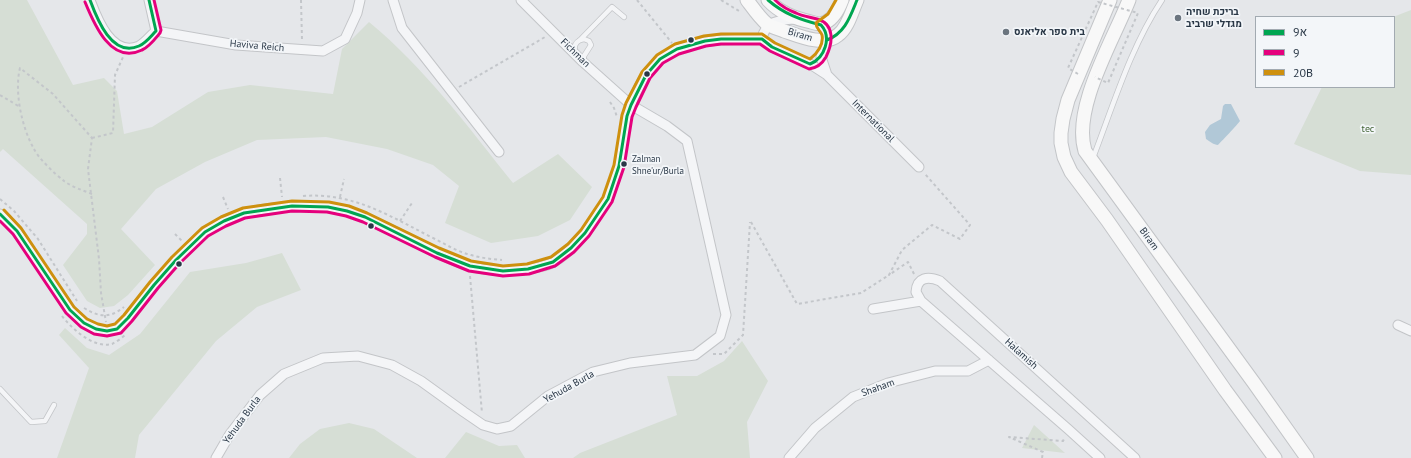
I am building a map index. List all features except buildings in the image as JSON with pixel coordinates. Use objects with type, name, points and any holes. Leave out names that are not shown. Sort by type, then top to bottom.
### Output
[{"type":"street","points":[[90,0],[96,16],[106,34],[116,44],[126,48],[140,46],[156,31],[149,0]]},
{"type":"street","name":"Haviva Reich","points":[[156,31],[236,45],[323,51],[345,39],[357,13],[360,0]]},
{"type":"street","points":[[393,0],[402,28],[499,152]]},
{"type":"street","name":"Fichman","points":[[521,0],[583,62],[631,105]]},
{"type":"street","points":[[768,0],[780,11],[794,18],[821,25],[826,31],[827,40],[821,57],[814,63],[810,64]]},
{"type":"street","name":"Biram","points":[[821,25],[832,17],[842,0]]},
{"type":"street","name":"Biram","points":[[768,25],[806,38],[827,40],[834,38],[842,32],[857,0]]},
{"type":"street","points":[[1110,0],[1068,100],[1061,133],[1061,144],[1064,157],[1071,172],[1107,220],[1225,390],[1275,458]]},
{"type":"street","name":"Biram","points":[[1129,0],[1084,108],[1082,143],[1085,151],[1307,458]]},
{"type":"street","points":[[744,6],[768,25]]},
{"type":"street","points":[[0,214],[17,231],[70,310],[84,323],[96,329],[107,331],[117,328],[128,318],[176,260],[205,232],[224,220],[244,213],[292,206],[328,207],[347,211],[392,229],[470,271],[528,269],[553,262],[571,248],[585,233],[608,199],[619,166],[627,116],[631,105],[646,75],[660,60],[677,50],[704,41],[721,39],[762,39],[768,25],[794,18]]},
{"type":"street","name":"International","points":[[762,39],[772,47],[810,64],[827,75],[919,167]]},
{"type":"street","name":"International","points":[[821,57],[827,75]]},
{"type":"street","points":[[631,105],[667,126],[687,141],[726,315],[720,336],[695,355]]},
{"type":"street","name":"Halamish","points":[[918,282],[927,278],[933,278],[940,281],[1135,458]]},
{"type":"street","points":[[918,282],[916,292],[921,301],[1068,428],[1100,458]]},
{"type":"street","points":[[873,309],[921,301]]},
{"type":"street","points":[[1398,325],[1411,331]]},
{"type":"street","name":"Yehuda Burla","points":[[216,458],[230,434],[260,395],[284,374],[323,358],[358,356],[392,365],[421,381],[483,425],[497,429],[511,426],[548,396],[593,372],[630,363],[695,355]]},
{"type":"street","name":"Shaham","points":[[789,458],[815,428],[853,397],[888,383],[935,371],[968,371],[989,360]]},
{"type":"lane","points":[[1091,161],[1136,47],[1150,18],[1162,0]]},
{"type":"lane","points":[[575,54],[574,47],[576,42],[580,40],[612,7],[624,17]]},
{"type":"lane","points":[[580,40],[584,39],[589,41],[591,45],[584,56],[583,62]]},
{"type":"lane","points":[[0,389],[31,422],[45,421],[54,405]]},
{"type":"path","points":[[301,0],[302,49]]},
{"type":"path","points":[[638,0],[677,50]]},
{"type":"path","points":[[721,0],[744,6]]},
{"type":"path","points":[[1078,74],[1068,68],[1098,2],[1138,13],[1108,83],[1096,77]]},
{"type":"path","points":[[452,90],[553,32]]},
{"type":"path","points":[[92,138],[113,133],[115,75],[126,48]]},
{"type":"path","points":[[92,194],[64,182],[50,169],[34,150],[20,107],[18,77],[20,68],[53,94],[92,138],[88,169],[92,194],[99,259],[101,294],[107,331]]},
{"type":"path","points":[[0,95],[20,107]]},
{"type":"path","points":[[610,102],[614,108],[617,121]]},
{"type":"path","points":[[889,274],[902,250],[932,225],[960,239],[970,225],[919,167]]},
{"type":"path","points":[[280,178],[282,197],[289,197]]},
{"type":"path","points":[[340,197],[344,179]]},
{"type":"path","points":[[302,196],[340,197],[365,205],[456,250],[486,258],[509,260]]},
{"type":"path","points":[[223,197],[229,210],[224,211]]},
{"type":"path","points":[[0,199],[14,211],[38,239],[78,301]]},
{"type":"path","points":[[400,222],[412,203]]},
{"type":"path","points":[[695,355],[724,354],[743,335],[750,222],[797,304],[861,293],[908,262],[918,282]]},
{"type":"path","points":[[175,234],[184,243]]},
{"type":"path","points":[[464,274],[470,271],[483,425]]},
{"type":"path","points":[[82,307],[95,315],[105,316],[117,313],[125,306]]},
{"type":"path","points":[[60,313],[75,331],[98,344],[112,344],[124,337],[128,332]]},
{"type":"path","points":[[1042,458],[1043,452],[1009,437],[1063,441]]},
{"type":"green space","points":[[0,0],[27,0],[73,85],[104,78],[117,91],[124,134],[152,127],[208,92],[250,85],[333,94],[342,49],[369,22],[427,78],[513,183],[558,154],[592,187],[570,220],[538,236],[491,243],[445,223],[459,186],[433,165],[387,149],[326,137],[257,140],[205,162],[156,189],[121,229],[155,265],[128,295],[114,306],[100,308],[87,301],[63,265],[87,234],[87,224],[3,149],[0,152]]},
{"type":"green space","name":"tec","points":[[1411,10],[1411,175],[1360,171],[1294,144],[1322,88],[1395,88],[1395,16]]},
{"type":"green space","points":[[282,253],[301,290],[257,307],[216,341],[139,435],[135,458],[57,458],[89,368],[59,335],[65,328],[87,348],[109,355],[140,334],[190,272],[246,263]]},
{"type":"green space","points":[[742,341],[768,381],[747,422],[750,458],[573,458],[580,453],[677,415],[667,376],[697,376],[724,361]]},
{"type":"green space","points":[[349,423],[374,429],[417,458],[289,458],[300,444],[320,429]]},
{"type":"green space","points":[[1034,425],[1065,453],[1022,448]]},
{"type":"green space","points":[[466,432],[499,446],[517,445],[525,458],[445,458]]},
{"type":"water","points":[[1225,104],[1231,104],[1240,121],[1218,145],[1216,145],[1206,139],[1205,132],[1210,125],[1221,119],[1223,106]]},
{"type":"transit line","name":"9א","points":[[90,0],[101,26],[107,35],[113,42],[121,47],[129,48],[142,45],[156,31],[149,0]]},
{"type":"transit line","name":"9","points":[[85,2],[93,21],[105,40],[121,52],[131,53],[145,49],[160,33],[161,30],[154,0]]},
{"type":"transit line","name":"9א","points":[[768,0],[793,16],[821,25]]},
{"type":"transit line","name":"9","points":[[0,221],[13,234],[66,313],[81,327],[94,334],[107,336],[121,333],[180,263],[208,236],[245,218],[292,211],[327,212],[346,216],[363,222],[435,257],[469,271],[503,276],[529,274],[555,266],[574,252],[589,236],[612,202],[624,167],[632,117],[650,78],[663,63],[679,54],[706,46],[721,44],[760,44],[770,51],[809,69],[817,67],[823,62],[828,52],[831,40],[830,30],[827,25],[823,21],[790,11],[775,0]]},
{"type":"transit line","name":"20B","points":[[4,210],[21,228],[74,307],[87,319],[107,326],[115,324],[124,315],[172,257],[202,228],[221,217],[243,208],[292,201],[329,202],[349,206],[367,213],[439,248],[471,261],[503,266],[527,264],[551,257],[568,244],[581,230],[603,197],[614,165],[622,115],[626,103],[642,72],[657,55],[675,44],[704,36],[721,34],[762,34],[775,43],[810,59],[817,52],[822,42],[822,35],[816,23],[828,14],[836,0]]},
{"type":"transit line","name":"9א","points":[[827,40],[843,29],[857,0]]},
{"type":"transit line","name":"9א","points":[[0,214],[17,231],[70,310],[84,323],[96,329],[107,331],[117,329],[128,318],[176,260],[205,232],[224,221],[244,213],[292,206],[328,207],[365,217],[437,253],[470,266],[503,271],[528,269],[553,262],[571,248],[585,233],[608,199],[619,166],[627,116],[631,105],[646,75],[660,59],[677,49],[705,41],[721,39],[762,39],[772,47],[810,64],[820,57],[825,47],[826,35],[821,25]]},
{"type":"place","name":"בריכת שחיה מגדלי שרביב","points":[[1178,18]]},
{"type":"place","name":"בית ספר אליאנס","points":[[1006,32]]},
{"type":"place","name":"Zalman Shne'ur/Burla","points":[[624,164]]}]
